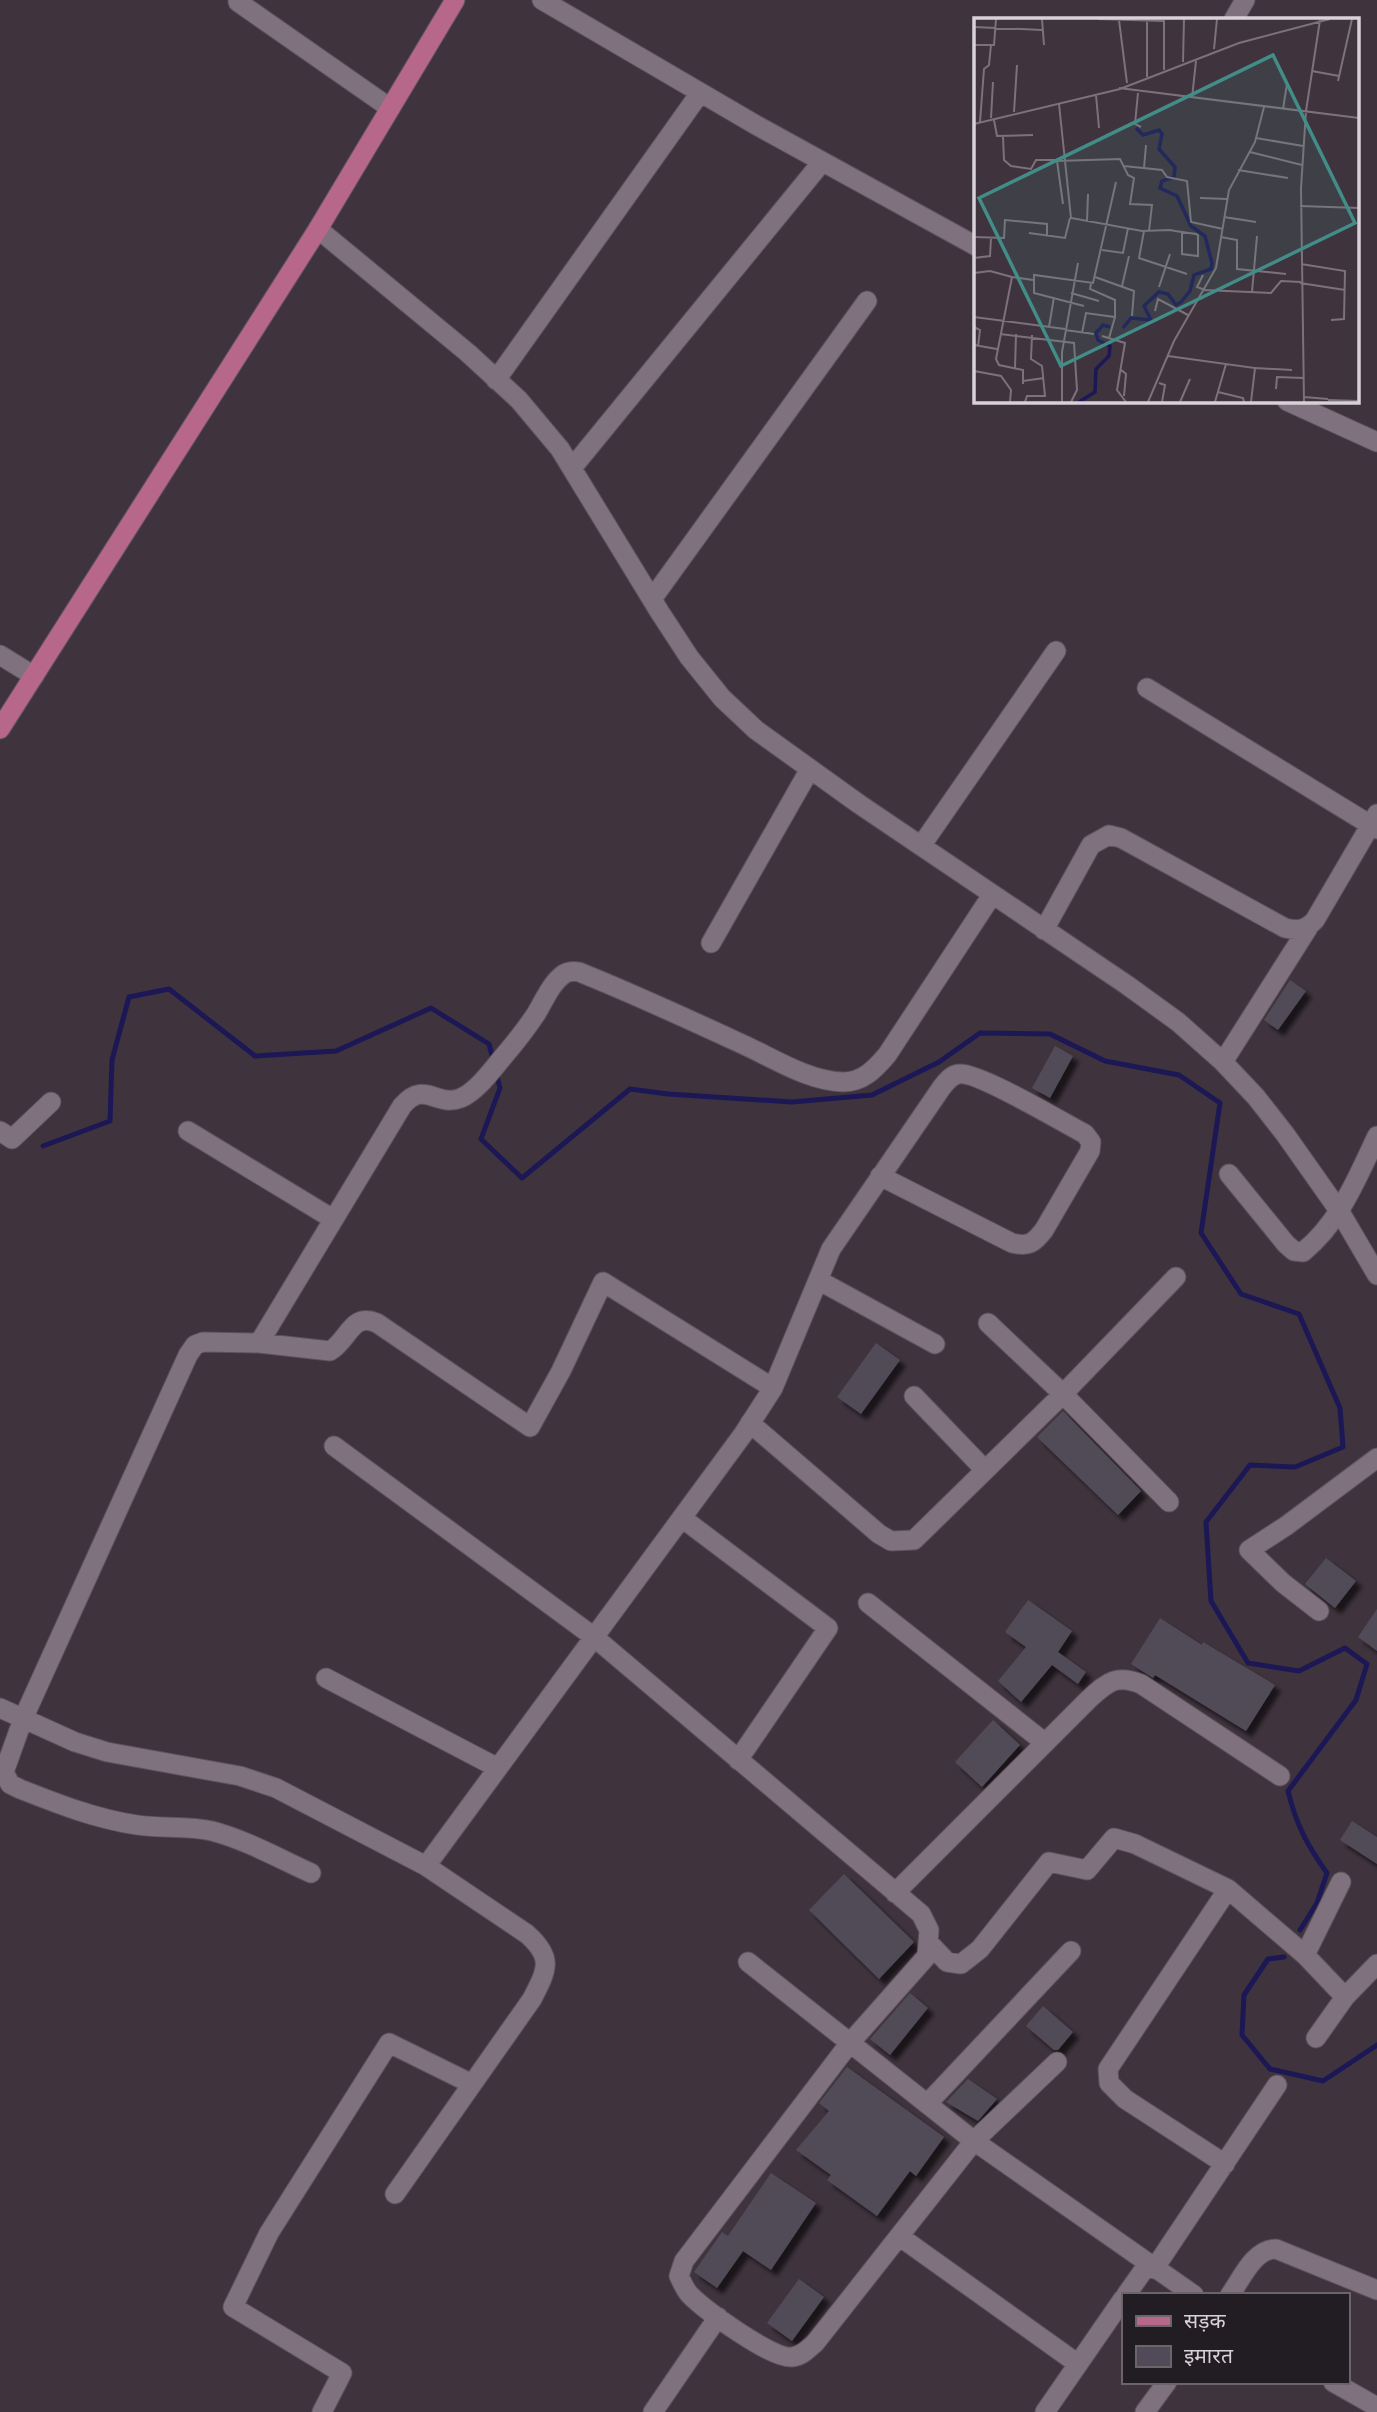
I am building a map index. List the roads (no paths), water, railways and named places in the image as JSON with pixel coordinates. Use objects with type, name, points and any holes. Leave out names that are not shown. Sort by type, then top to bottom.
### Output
[{"type":"main road","points":[[0,729],[318,229],[455,0]]},
{"type":"street","points":[[542,0],[700,93],[974,245]]},
{"type":"street","points":[[1235,18],[1245,0]]},
{"type":"street","points":[[238,2],[390,108]]},
{"type":"street","points":[[496,380],[700,93]]},
{"type":"street","points":[[572,468],[822,162]]},
{"type":"street","points":[[318,229],[519,400],[560,449],[689,657],[722,698],[757,730],[810,769],[1158,1007],[1223,1062],[1256,1097],[1285,1135],[1340,1212],[1377,1275]]},
{"type":"street","points":[[652,599],[867,301]]},
{"type":"street","points":[[1289,402],[1377,442]]},
{"type":"street","points":[[921,846],[1056,651]]},
{"type":"street","points":[[0,655],[34,676]]},
{"type":"street","points":[[1147,688],[1375,823],[1223,1062]]},
{"type":"street","points":[[711,943],[810,769]]},
{"type":"street","points":[[1044,930],[1091,845],[1108,835],[1121,838],[1285,928],[1308,928]]},
{"type":"street","points":[[259,1343],[408,1099],[420,1093],[444,1099],[459,1098],[485,1077],[504,1056],[555,982],[571,971],[634,994],[807,1073],[844,1082],[872,1072],[887,1055],[992,895]]},
{"type":"street","points":[[426,1866],[750,1423],[773,1388],[831,1250],[880,1175],[950,1078],[958,1074],[991,1085],[1084,1134],[1091,1142],[1090,1151],[1044,1230],[1035,1242],[1028,1245],[1013,1243],[880,1175]]},
{"type":"street","points":[[0,1131],[12,1139],[51,1102]]},
{"type":"street","points":[[188,1131],[333,1219]]},
{"type":"street","points":[[1229,1174],[1294,1251],[1303,1252],[1317,1241],[1340,1212],[1377,1136]]},
{"type":"street","points":[[750,1423],[879,1534],[891,1541],[914,1540],[1063,1394],[1176,1277]]},
{"type":"street","points":[[818,1280],[935,1344]]},
{"type":"street","points":[[311,1873],[221,1834],[184,1827],[141,1826],[82,1813],[10,1784],[4,1772],[23,1719],[188,1355],[195,1346],[203,1342],[259,1343],[330,1351],[337,1347],[355,1325],[368,1319],[530,1426],[561,1371],[603,1282],[773,1388]]},
{"type":"street","points":[[988,1322],[1169,1502]]},
{"type":"street","points":[[914,1396],[985,1470]]},
{"type":"street","points":[[334,1446],[594,1637],[921,1914],[929,1930],[927,1956],[849,2044],[684,2261],[679,2276],[688,2293],[718,2317],[775,2355],[791,2358],[803,2354],[815,2343],[974,2141],[1057,2062]]},
{"type":"street","points":[[1319,1611],[1283,1583],[1249,1550],[1286,1526],[1377,1458]]},
{"type":"street","points":[[682,1518],[828,1628],[738,1760]]},
{"type":"street","points":[[868,1603],[1044,1742]]},
{"type":"street","points":[[327,1678],[498,1768]]},
{"type":"street","points":[[895,1893],[1044,1742],[1102,1686],[1114,1680],[1126,1678],[1141,1684],[1280,1776]]},
{"type":"street","points":[[0,1708],[75,1742],[107,1752],[240,1776],[276,1788],[426,1866],[541,1946],[545,1955],[543,1977],[532,1999],[395,2194]]},
{"type":"street","points":[[930,1944],[947,1962],[961,1964],[980,1949],[1049,1862],[1087,1870],[1114,1838],[1135,1844],[1227,1889],[1305,1955],[1345,1997]]},
{"type":"street","points":[[1305,1955],[1341,1882]]},
{"type":"street","points":[[1224,2164],[1125,2099],[1109,2083],[1108,2069],[1227,1889]]},
{"type":"street","points":[[927,2104],[1071,1951]]},
{"type":"street","points":[[748,1962],[974,2141],[1191,2293]]},
{"type":"street","points":[[1316,2038],[1345,1997],[1377,1964]]},
{"type":"street","points":[[322,2412],[342,2373],[233,2307],[269,2233],[389,2043],[472,2084]]},
{"type":"street","points":[[1128,2293],[1151,2267],[1277,2085]]},
{"type":"street","points":[[899,2236],[1078,2364]]},
{"type":"street","points":[[1231,2293],[1258,2255],[1266,2249],[1276,2249],[1377,2290]]},
{"type":"street","points":[[1045,2412],[1122,2300]]},
{"type":"street","points":[[653,2412],[718,2317]]},
{"type":"street","points":[[1145,2412],[1166,2384]]},
{"type":"street","points":[[1337,2384],[1377,2407]]},
{"type":"waterway","points":[[43,1146],[110,1121],[112,1060],[129,997],[169,989],[255,1056],[336,1051],[431,1008],[489,1044],[493,1059]]},
{"type":"waterway","points":[[496,1072],[500,1088],[481,1139],[522,1178],[630,1089],[792,1102],[872,1095],[939,1062],[980,1033],[1050,1034],[1105,1061],[1179,1075],[1220,1103],[1201,1233],[1241,1294],[1299,1314],[1340,1408],[1343,1447],[1295,1467],[1250,1465],[1206,1522],[1211,1601],[1248,1663],[1299,1671],[1345,1648],[1367,1664],[1356,1700],[1288,1791],[1303,1834],[1327,1873],[1317,1903],[1300,1930]]},
{"type":"waterway","points":[[1284,1957],[1268,1959],[1244,1995],[1242,2035],[1270,2069],[1323,2081],[1377,2045]]}]
